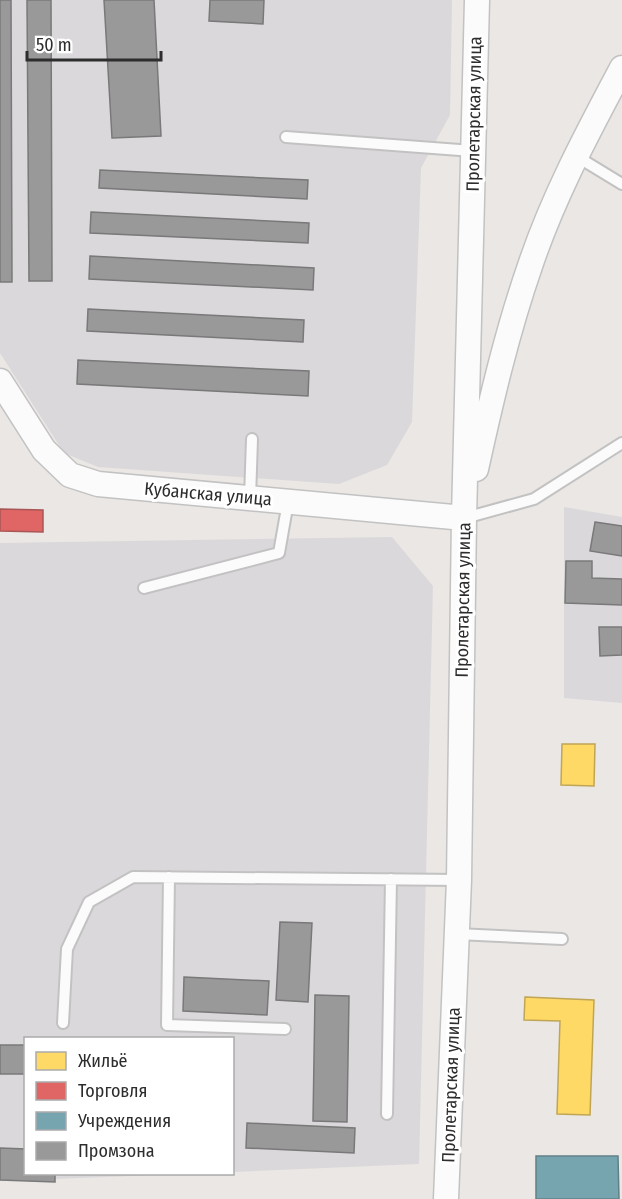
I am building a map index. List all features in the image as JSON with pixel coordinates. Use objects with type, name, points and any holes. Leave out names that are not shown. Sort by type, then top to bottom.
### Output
[{"type":"street","name":"Пролетарская улица","points":[[446,1199],[459,880],[464,518],[477,0]]},
{"type":"street","points":[[464,518],[493,393],[530,266],[576,156],[622,68]]},
{"type":"street","name":"Кубанская улица","points":[[0,381],[44,450],[70,475],[98,484],[464,518]]},
{"type":"lane","points":[[286,137],[473,152]]},
{"type":"lane","points":[[576,156],[622,184]]},
{"type":"lane","points":[[250,498],[252,439]]},
{"type":"lane","points":[[464,518],[534,499],[622,443]]},
{"type":"lane","points":[[144,588],[279,553],[288,502]]},
{"type":"lane","points":[[63,1023],[67,948],[89,902],[133,877],[459,880]]},
{"type":"lane","points":[[169,877],[167,1024],[285,1029]]},
{"type":"lane","points":[[387,1114],[391,879]]},
{"type":"lane","points":[[457,934],[562,939]]},
{"type":"shaded area","points":[[0,0],[452,0],[450,115],[421,168],[412,422],[387,465],[339,484],[98,467],[64,453],[0,353]]},
{"type":"shaded area","points":[[564,507],[622,517],[622,703],[564,698]]},
{"type":"shaded area","points":[[392,537],[433,586],[419,1164],[234,1172],[234,1037],[24,1037],[24,1175],[159,1175],[0,1181],[0,543]]},
{"type":"building: Жильё","points":[[562,744],[595,744],[594,786],[561,785]]},
{"type":"building: Жильё","points":[[525,997],[594,1000],[590,1115],[557,1114],[560,1021],[524,1020]]},
{"type":"building: Торговля","points":[[0,509],[43,510],[43,532],[0,531]]},
{"type":"building: Учреждения","points":[[536,1156],[618,1156],[619,1199],[536,1199]]},
{"type":"building: Промзона","points":[[0,0],[11,0],[12,282],[0,282]]},
{"type":"building: Промзона","points":[[27,0],[51,0],[52,281],[29,281]]},
{"type":"building: Промзона","points":[[104,0],[154,0],[161,136],[112,138]]},
{"type":"building: Промзона","points":[[210,0],[264,0],[263,24],[209,21]]},
{"type":"building: Промзона","points":[[100,170],[308,180],[307,199],[99,188]]},
{"type":"building: Промзона","points":[[91,212],[309,223],[308,243],[90,233]]},
{"type":"building: Промзона","points":[[90,256],[314,268],[313,290],[89,279]]},
{"type":"building: Промзона","points":[[88,309],[304,320],[303,342],[87,331]]},
{"type":"building: Промзона","points":[[78,360],[309,371],[308,396],[77,384]]},
{"type":"building: Промзона","points":[[595,522],[622,526],[622,556],[590,551]]},
{"type":"building: Промзона","points":[[566,561],[592,561],[592,578],[622,579],[622,605],[565,603]]},
{"type":"building: Промзона","points":[[599,627],[622,627],[622,655],[600,656]]},
{"type":"building: Промзона","points":[[280,922],[312,923],[308,1002],[276,1000]]},
{"type":"building: Промзона","points":[[184,977],[269,981],[267,1015],[183,1011]]},
{"type":"building: Промзона","points":[[315,995],[349,996],[347,1122],[313,1121]]},
{"type":"building: Промзона","points":[[0,1045],[24,1045],[24,1074],[0,1074]]},
{"type":"building: Промзона","points":[[247,1123],[355,1128],[354,1153],[246,1148]]},
{"type":"building: Промзона","points":[[0,1148],[24,1149],[24,1175],[55,1175],[55,1182],[0,1180]]}]
